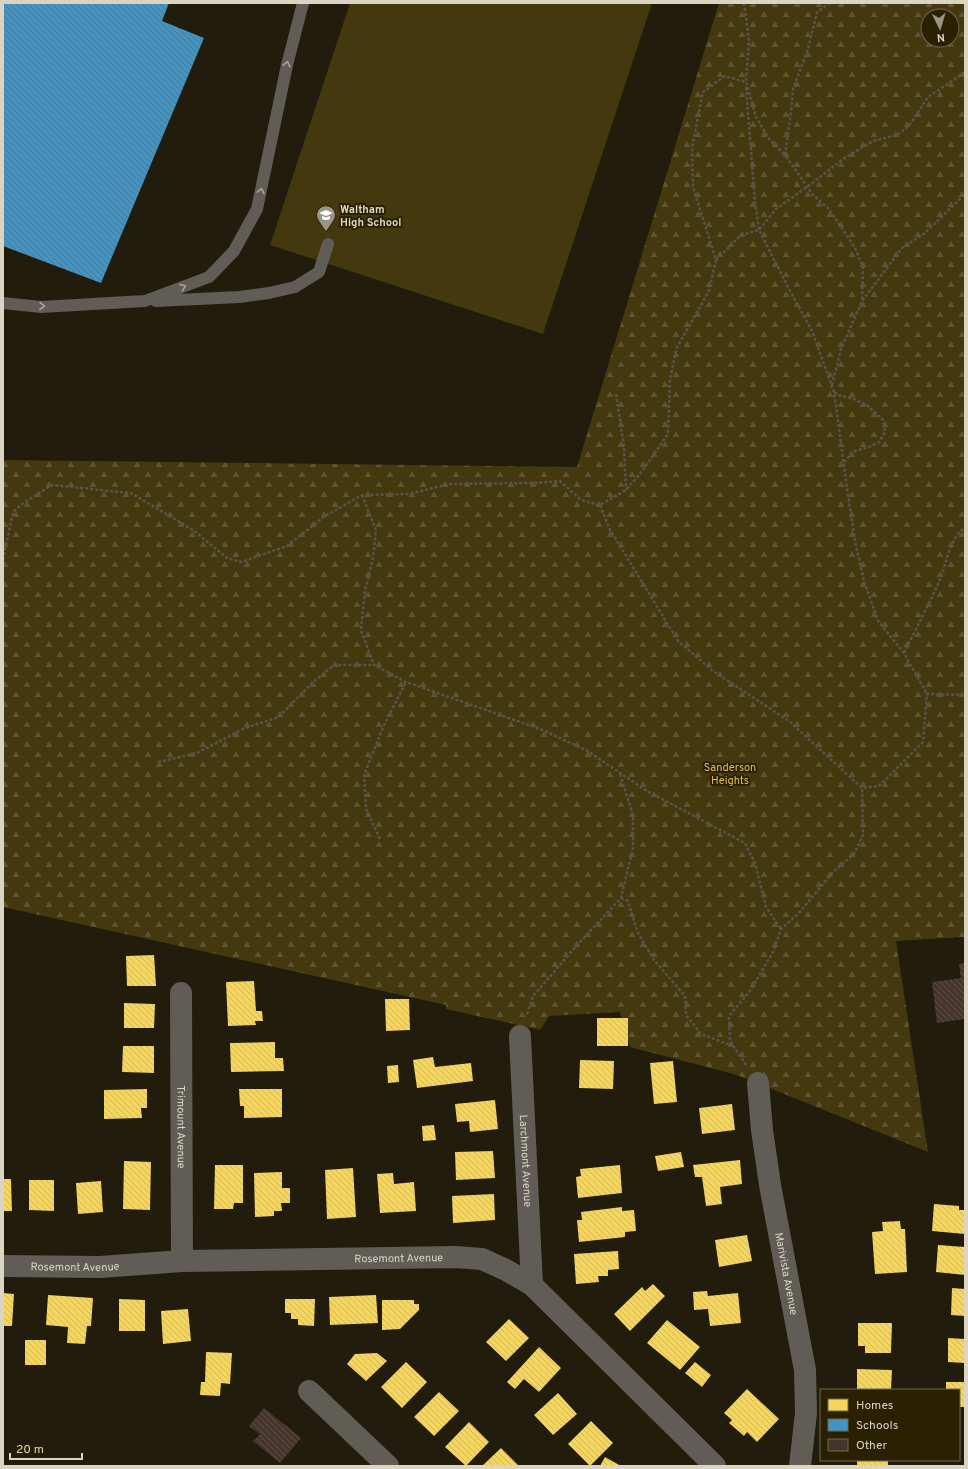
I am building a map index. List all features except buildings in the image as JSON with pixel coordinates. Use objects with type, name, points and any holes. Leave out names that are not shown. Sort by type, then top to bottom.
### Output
[{"type":"street","name":"Trimount Avenue","points":[[182,993],[182,1262]]},
{"type":"street","name":"Larchmont Avenue","points":[[520,1036],[532,1285]]},
{"type":"street","name":"Marivista Avenue","points":[[758,1083],[762,1130],[770,1185],[805,1370],[806,1414],[800,1466]]},
{"type":"street","name":"Rosemont Avenue","points":[[3,1266],[100,1267],[182,1262],[455,1257],[482,1259],[506,1270],[532,1285],[715,1466]]},
{"type":"street","points":[[310,1391],[388,1466]]},
{"type":"lane","points":[[145,302],[209,277],[234,251],[257,209],[287,65],[303,3]]},
{"type":"lane","points":[[3,303],[41,307],[239,297],[270,293],[295,287],[319,272],[328,244]]},
{"type":"path","points":[[744,3],[749,40],[746,82],[755,202],[759,230],[812,331],[832,385],[855,541],[864,581],[878,621],[904,653],[927,694],[923,742],[879,786],[862,788]]},
{"type":"path","points":[[785,155],[791,112],[792,89],[808,49],[817,12],[830,3]]},
{"type":"path","points":[[716,260],[741,235],[759,230],[776,209],[844,159],[873,141],[897,135],[909,126],[928,96],[965,72]]},
{"type":"path","points":[[3,560],[13,512],[22,504],[52,485],[131,493],[193,530],[227,558],[241,562],[286,546],[325,516],[362,495],[409,494],[449,484],[537,483],[560,481],[581,500],[600,505],[626,490],[643,470],[668,434],[670,379],[677,347],[709,291],[716,260],[693,187],[692,148],[703,92],[725,76],[746,82]]},
{"type":"path","points":[[746,82],[756,117],[770,140],[785,155],[807,187],[828,208],[854,246],[863,267],[862,301]]},
{"type":"path","points":[[832,385],[841,349],[862,301],[902,248],[925,233],[965,194]]},
{"type":"path","points":[[834,392],[837,395],[854,399],[868,406],[883,420],[885,432],[879,442],[869,447],[852,452],[844,463]]},
{"type":"path","points":[[616,394],[624,446],[626,490]]},
{"type":"path","points":[[362,495],[376,530],[373,558],[365,590],[361,630],[374,665]]},
{"type":"path","points":[[600,505],[609,528],[678,641],[714,670],[789,721],[862,788],[863,835],[854,854],[833,872],[799,913],[781,929],[773,952],[758,978],[750,991],[729,1016],[730,1041],[758,1083]]},
{"type":"path","points":[[904,653],[941,577],[949,551],[960,530],[965,528]]},
{"type":"path","points":[[158,762],[197,753],[245,728],[279,717],[311,684],[334,665],[374,665],[406,682],[540,729],[586,750],[647,791],[745,843],[755,863],[766,907],[781,929]]},
{"type":"path","points":[[380,839],[366,809],[364,775],[383,727],[406,682]]},
{"type":"path","points":[[927,694],[965,695]]},
{"type":"path","points":[[520,1036],[533,996],[579,942],[622,898],[633,848],[633,815],[620,773]]},
{"type":"path","points":[[622,898],[628,901],[637,931],[654,960],[685,996],[686,1015],[701,1034],[734,1046]]},
{"type":"green space","points":[[350,3],[652,3],[543,334],[270,245]]},
{"type":"green space","name":"Sanderson Heights","points":[[719,3],[965,3],[965,937],[896,941],[928,1152],[737,1075],[630,1047],[620,1012],[549,1016],[540,1030],[446,1009],[446,1005],[3,907],[3,460],[577,467]]},
{"type":"place","name":"Waltham High School","points":[[326,232]]}]
